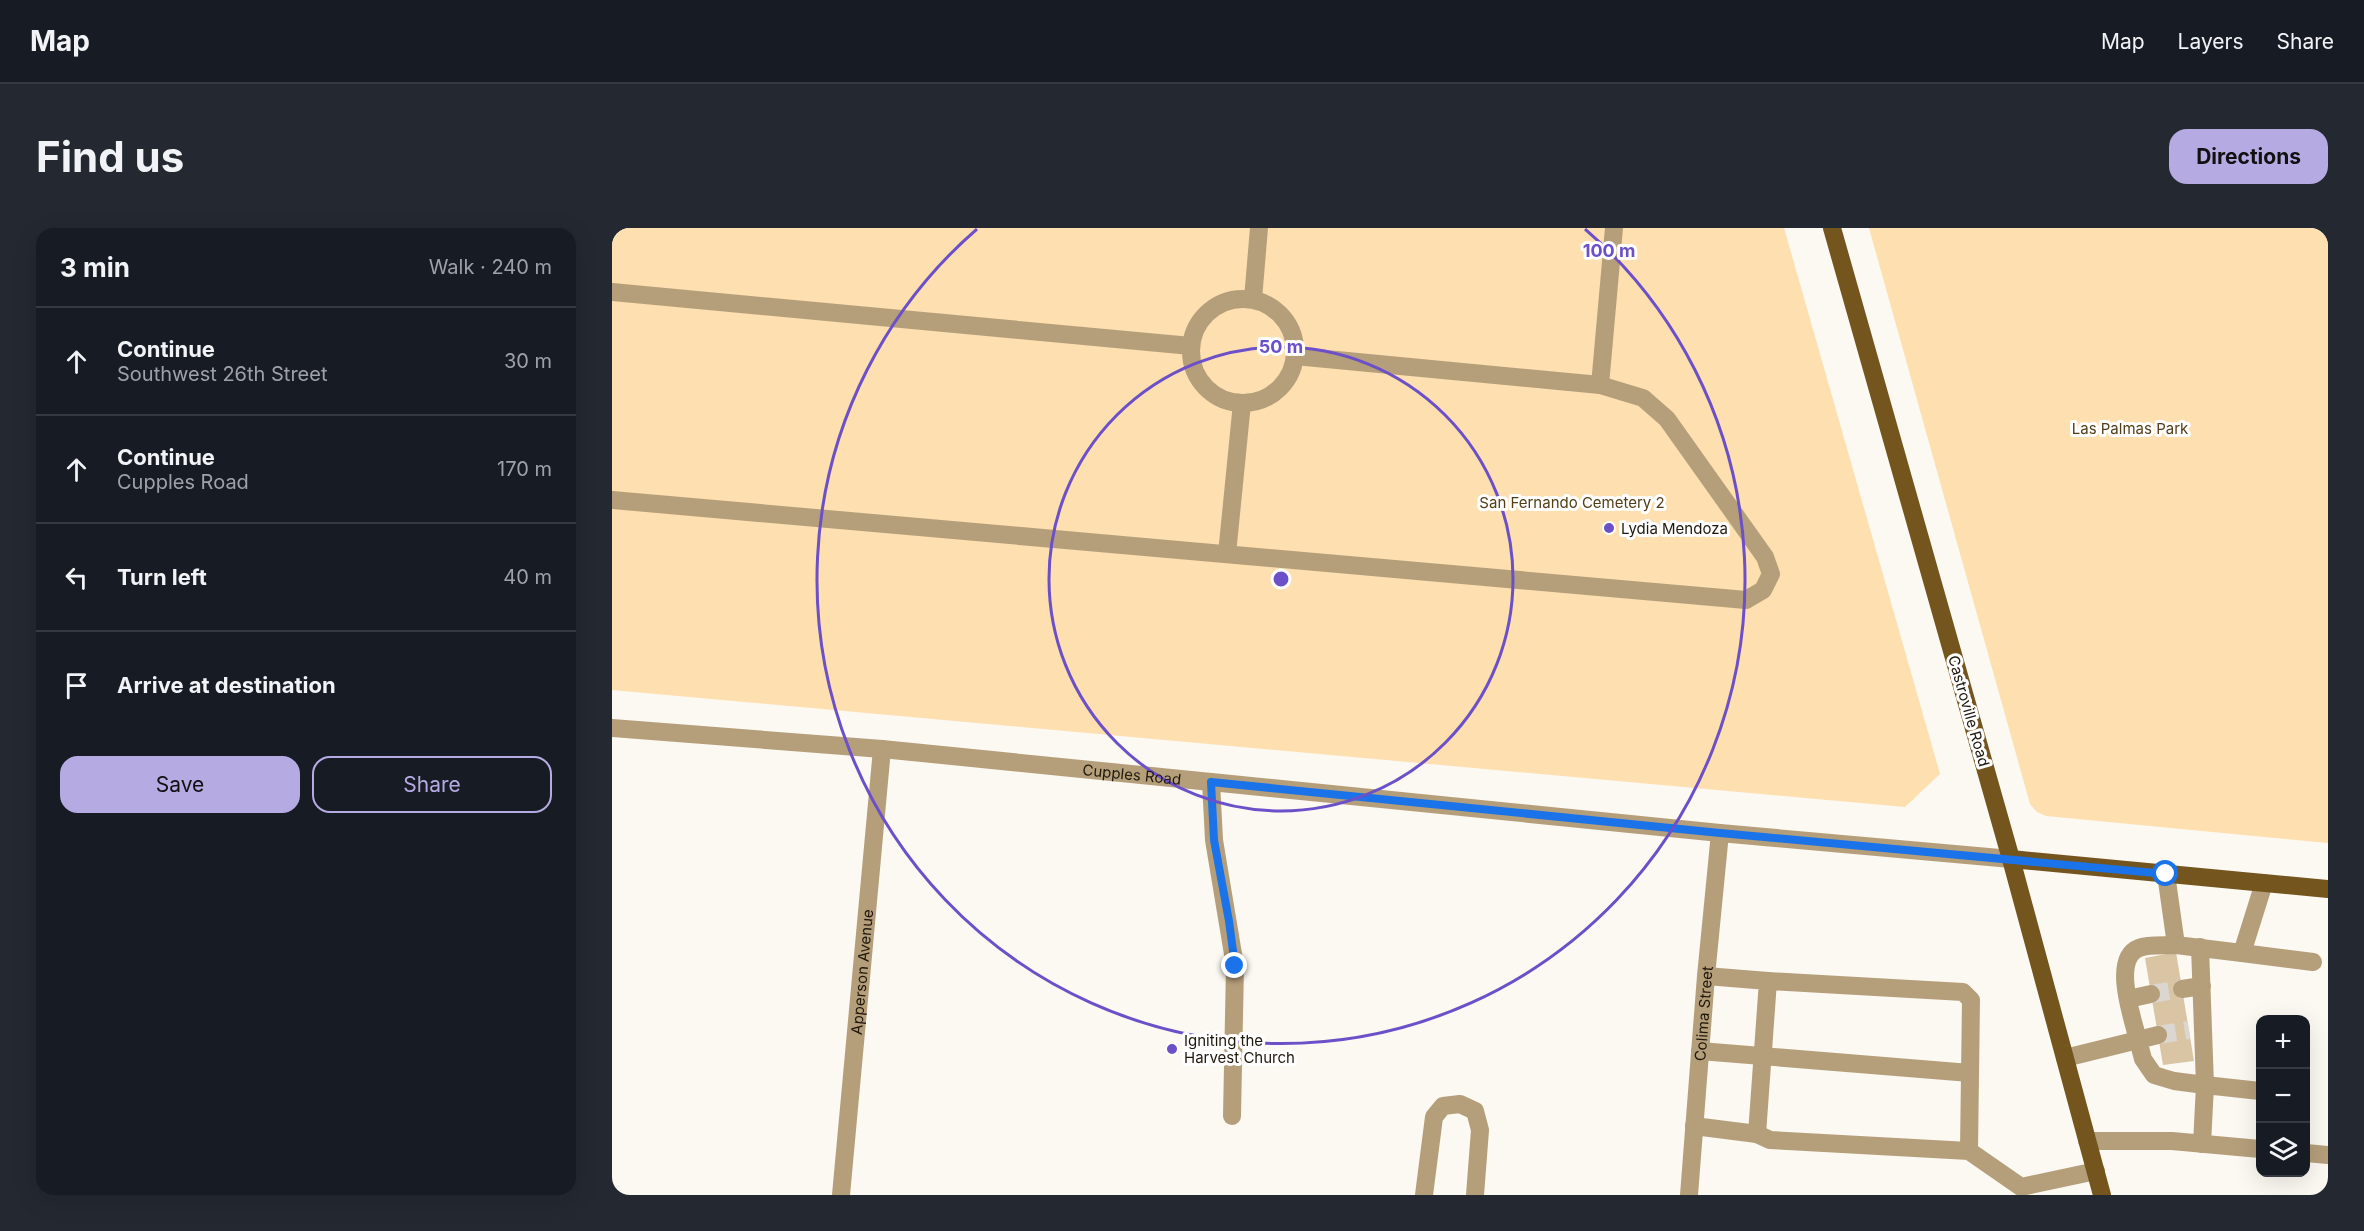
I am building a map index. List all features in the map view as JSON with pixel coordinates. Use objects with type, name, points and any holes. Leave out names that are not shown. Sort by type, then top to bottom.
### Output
[{"type":"main road","name":"Castroville Road","points":[[1832,228],[2011,859],[2102,1195]]},
{"type":"main road","points":[[2011,859],[2328,889]]},
{"type":"street","points":[[1253,299],[1260,228]]},
{"type":"street","points":[[1600,385],[1614,228]]},
{"type":"street","points":[[612,292],[1191,346]]},
{"type":"street","points":[[1236,299],[1253,299],[1271,306],[1285,319],[1294,336],[1295,356],[1290,375],[1278,390],[1261,400],[1242,403],[1225,400],[1210,392],[1198,379],[1192,363],[1191,346],[1195,329],[1205,315],[1219,304],[1236,299]]},
{"type":"street","points":[[612,500],[1746,600],[1763,591],[1771,574],[1765,557],[1667,419],[1643,398],[1600,385],[1295,356]]},
{"type":"street","points":[[1227,554],[1242,403]]},
{"type":"street","name":"Cupples Road","points":[[612,728],[882,749],[1720,833],[2011,859]]},
{"type":"street","name":"Apperson Avenue","points":[[841,1195],[882,749]]},
{"type":"street","points":[[1211,782],[1214,840],[1235,966],[1232,1116]]},
{"type":"street","name":"Colima Street","points":[[1689,1195],[1720,833]]},
{"type":"street","points":[[2166,874],[2176,945]]},
{"type":"street","points":[[2242,953],[2264,883]]},
{"type":"street","points":[[2256,1091],[2205,1085],[2154,1075],[2143,1059],[2128,999],[2125,973],[2129,955],[2139,948],[2176,945],[2313,962]]},
{"type":"street","points":[[2200,947],[2202,986],[2196,1029],[2205,1085],[2202,1144]]},
{"type":"street","points":[[1706,976],[1963,992],[1971,1000],[1969,1151]]},
{"type":"street","points":[[1757,1134],[1768,981]]},
{"type":"street","points":[[2182,989],[2202,986]]},
{"type":"street","points":[[2128,999],[2151,994]]},
{"type":"street","points":[[2065,1058],[2158,1035]]},
{"type":"street","points":[[1700,1051],[1970,1073]]},
{"type":"street","points":[[1424,1195],[1434,1117],[1443,1106],[1460,1104],[1475,1111],[1480,1130],[1475,1195]]},
{"type":"street","points":[[1694,1126],[1757,1134],[1770,1140],[1969,1151],[2022,1191],[2096,1171]]},
{"type":"street","points":[[2087,1141],[2172,1141],[2256,1149]]},
{"type":"street","points":[[2310,1153],[2328,1155]]},
{"type":"green space","name":"San Fernando Cemetery 2","points":[[612,228],[1784,228],[1940,774],[1905,807],[612,690]]},
{"type":"green space","name":"Las Palmas Park","points":[[1869,228],[2328,228],[2328,843],[2046,816],[2037,812],[2030,804]]},
{"type":"building","points":[[2176,952],[2194,1061],[2163,1065],[2145,958]]},
{"type":"tunnel","points":[[2151,994],[2182,989]]},
{"type":"tunnel","points":[[2158,1035],[2189,1030]]},
{"type":"place","name":"Lydia Mendoza","points":[[1609,528]]},
{"type":"place","name":"Igniting the Harvest Church","points":[[1172,1049]]},
{"type":"route","points":[[1235,966],[1214,840],[1211,782],[1720,833],[2166,874]]}]
